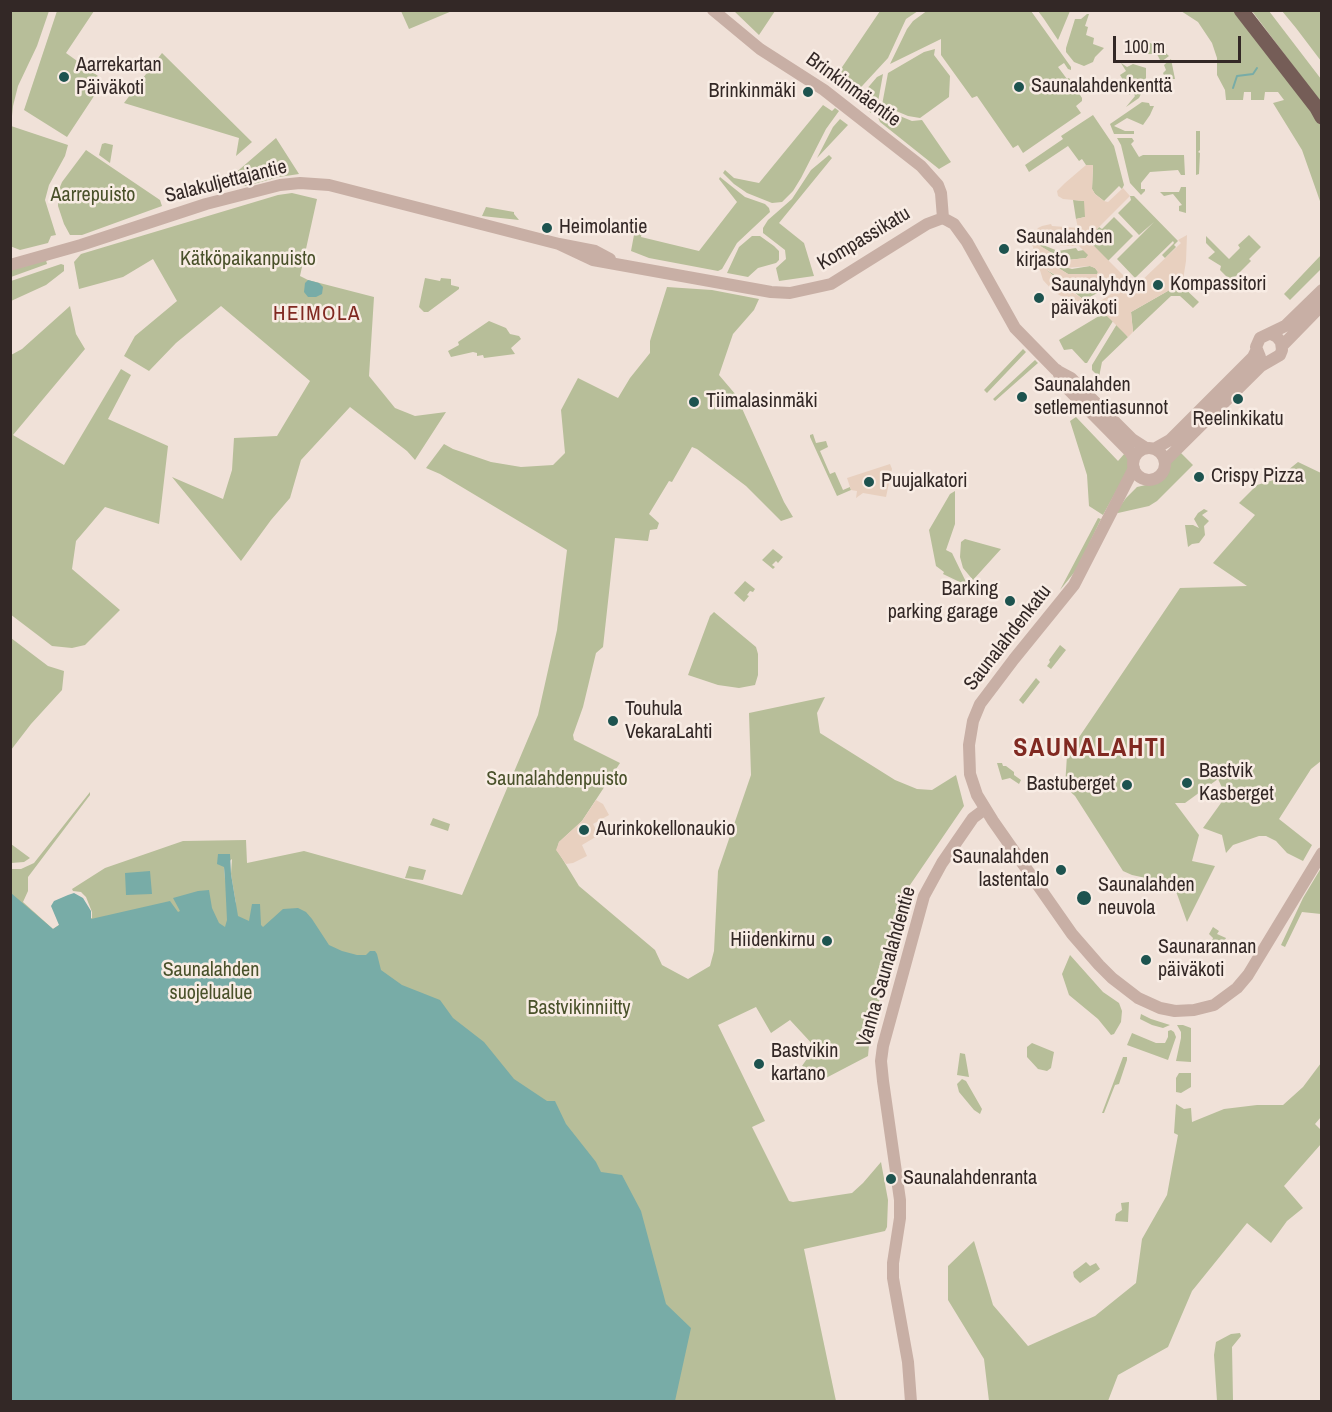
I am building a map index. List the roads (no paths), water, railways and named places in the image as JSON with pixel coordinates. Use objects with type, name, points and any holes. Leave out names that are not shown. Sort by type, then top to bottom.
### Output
[{"type":"main road","points":[[1241,10],[1320,113]]},
{"type":"street","name":"Brinkinmäentie","points":[[713,10],[760,49],[843,104],[921,166],[938,185],[943,218]]},
{"type":"street","name":"Salakuljettajantie","points":[[10,265],[73,248],[207,204],[280,185],[300,183],[329,185],[559,244],[594,260],[616,262]]},
{"type":"street","name":"Kompassikatu","points":[[616,262],[771,292],[805,291],[831,284],[927,224],[943,218],[954,224],[967,242],[1015,328],[1056,370],[1064,385],[1130,452],[1134,464]]},
{"type":"street","points":[[1150,448],[1160,452],[1165,460],[1164,469],[1160,475],[1146,480],[1137,474],[1134,464],[1140,451],[1170,440],[1253,357],[1260,338],[1285,326],[1322,290]]},
{"type":"street","points":[[1282,346],[1322,304]]},
{"type":"street","points":[[1165,460],[1256,371],[1280,355],[1282,346],[1280,339],[1270,334]]},
{"type":"street","points":[[1256,351],[1261,358],[1269,361]]},
{"type":"street","name":"Kompassikatu","points":[[1056,370],[1071,378],[1132,439],[1150,448]]},
{"type":"street","name":"Saunalahdenkatu","points":[[1134,464],[1074,585],[991,688],[978,710],[970,736],[968,758],[973,785],[985,809],[1072,933],[1099,965],[1138,998],[1160,1008],[1175,1011],[1194,1010],[1214,1005],[1237,988],[1248,975],[1322,853]]},
{"type":"street","name":"Saunalahdenkatu","points":[[1119,498],[1134,485],[1146,480]]},
{"type":"street","name":"Vanha Saunalahdentie","points":[[911,1401],[908,1362],[893,1278],[900,1200],[881,1061],[883,1046],[924,896],[942,863],[973,818],[985,809]]},
{"type":"water","points":[[308,280],[319,283],[323,287],[322,294],[308,297],[304,292],[305,283]]},
{"type":"water","points":[[218,854],[230,854],[238,916],[249,921],[252,904],[260,904],[263,927],[283,909],[298,908],[312,919],[329,945],[357,955],[366,955],[370,951],[375,951],[381,970],[402,985],[440,1000],[453,1018],[484,1042],[514,1079],[547,1101],[555,1101],[566,1124],[596,1162],[601,1172],[622,1175],[641,1211],[666,1304],[691,1328],[675,1401],[11,1401],[11,893],[53,929],[59,925],[51,906],[54,901],[74,893],[83,898],[91,911],[91,919],[170,901],[178,912],[180,911],[173,898],[209,890],[212,908],[219,923],[225,927],[227,920],[224,867],[217,864]]},
{"type":"water","points":[[150,871],[152,894],[126,895],[125,873]]},
{"type":"waterway","points":[[1233,88],[1237,76],[1253,74],[1257,68]]},
{"type":"place","name":"Aarrekartan Päiväkoti","points":[[64,77]]},
{"type":"place","name":"Saunalahdenkenttä","points":[[1019,87]]},
{"type":"place","name":"Brinkinmäki","points":[[808,92]]},
{"type":"place","name":"Heimolantie","points":[[547,228]]},
{"type":"place","name":"Saunalahden kirjasto","points":[[1004,249]]},
{"type":"place","name":"Kompassitori","points":[[1158,285]]},
{"type":"place","name":"Saunalyhdyn päiväkoti","points":[[1039,298]]},
{"type":"place","name":"Saunalahden setlementiasunnot","points":[[1022,397]]},
{"type":"place","name":"Reelinkikatu","points":[[1238,399]]},
{"type":"place","name":"Tiimalasinmäki","points":[[694,402]]},
{"type":"place","name":"Crispy Pizza","points":[[1199,477]]},
{"type":"place","name":"Puujalkatori","points":[[869,482]]},
{"type":"place","name":"Barking parking garage","points":[[1010,601]]},
{"type":"place","name":"Touhula VekaraLahti","points":[[613,721]]},
{"type":"place","name":"Bastvik Kasberget","points":[[1187,783]]},
{"type":"place","name":"Bastuberget","points":[[1127,785]]},
{"type":"place","name":"Aurinkokellonaukio","points":[[584,830]]},
{"type":"place","name":"Saunalahden lastentalo","points":[[1061,870]]},
{"type":"place","name":"Saunalahden neuvola","points":[[1084,898]]},
{"type":"place","name":"Hiidenkirnu","points":[[827,941]]},
{"type":"place","name":"Saunarannan päiväkoti","points":[[1146,960]]},
{"type":"place","name":"Bastvikin kartano","points":[[759,1064]]},
{"type":"place","name":"Saunalahdenranta","points":[[891,1179]]},
{"type":"district","name":"HEIMOLA","points":[[317,314]]},
{"type":"district","name":"SAUNALAHTI","points":[[1090,749]]},
{"type":"park label","name":"Aarrepuisto","points":[[93,196]]},
{"type":"park label","name":"Kätköpaikanpuisto","points":[[248,260]]},
{"type":"park label","name":"Saunalahdenpuisto","points":[[557,780]]},
{"type":"park label","name":"Saunalahden suojelualue","points":[[211,982]]},
{"type":"park label","name":"Bastvikinniitty","points":[[579,1009]]}]
